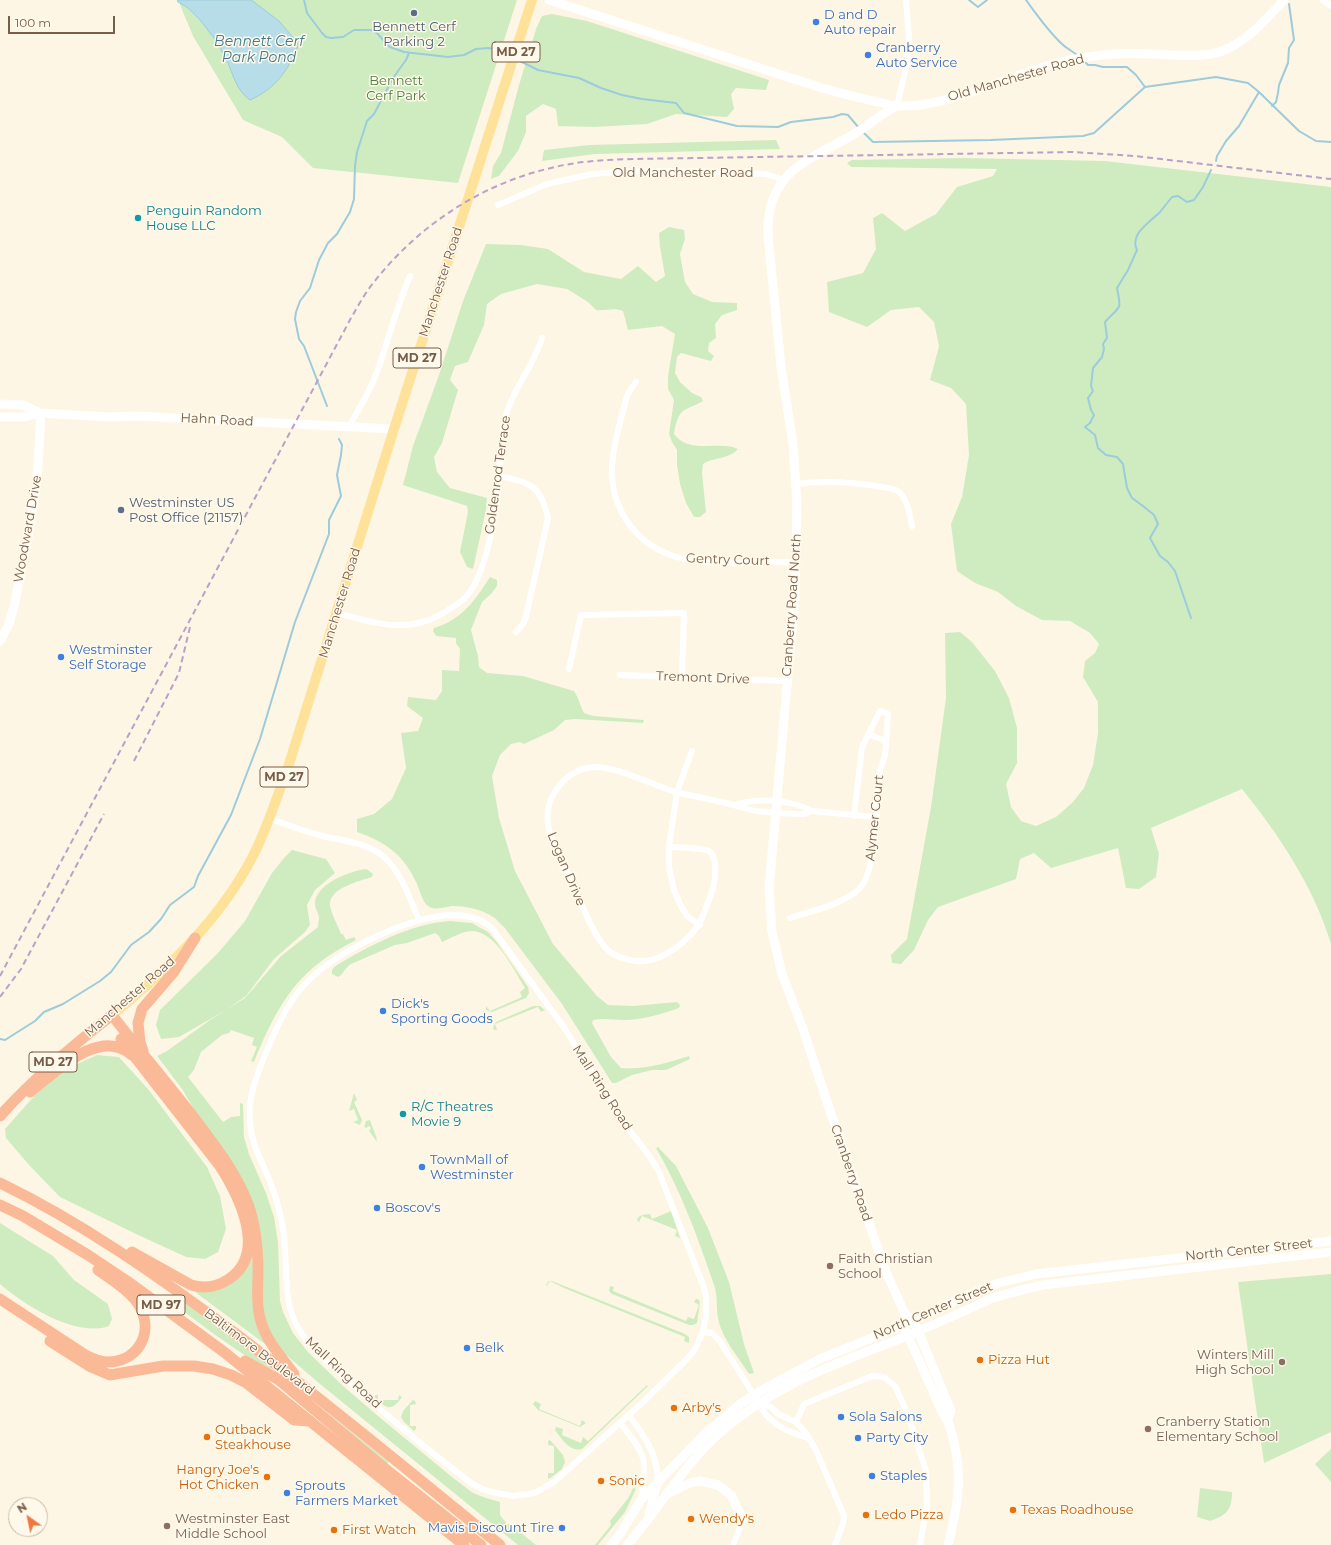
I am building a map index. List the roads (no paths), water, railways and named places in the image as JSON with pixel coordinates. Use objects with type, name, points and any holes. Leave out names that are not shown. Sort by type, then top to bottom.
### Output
[{"type":"highway","points":[[79,1226],[147,1260],[186,1283],[197,1287],[210,1287],[228,1280],[238,1271],[246,1255],[248,1241],[247,1228],[241,1206],[232,1186],[220,1166],[143,1060],[140,1042],[138,1023],[142,1009],[173,973],[195,938]]},
{"type":"highway","points":[[109,1017],[222,1154],[240,1186],[251,1212],[256,1238],[258,1256],[257,1300],[260,1319],[268,1339],[300,1383]]},
{"type":"highway","name":"Manchester Road","points":[[0,1115],[39,1074],[109,1017]]},
{"type":"highway","points":[[0,1115],[10,1109],[26,1095],[82,1053],[96,1047],[107,1045],[120,1048],[143,1060]]},
{"type":"highway","name":"Baltimore Boulevard","points":[[0,1183],[79,1226],[173,1287],[300,1383],[500,1545]]},
{"type":"highway","name":"Baltimore Boulevard","points":[[0,1205],[22,1216],[120,1277],[213,1343],[464,1545]]},
{"type":"highway","points":[[0,1299],[87,1356],[98,1361],[107,1362],[128,1357],[136,1351],[144,1336],[146,1326],[144,1316],[141,1308],[134,1299],[106,1276],[22,1216]]},
{"type":"highway","points":[[0,1307],[79,1360],[100,1372],[110,1375],[163,1366],[194,1366],[213,1369],[231,1375],[245,1382],[294,1420],[310,1421]]},
{"type":"highway","points":[[213,1343],[279,1380],[382,1467],[481,1545]]},
{"type":"main road","name":"Manchester Road","points":[[109,1017],[157,977],[195,938],[238,881],[254,854],[269,818],[289,764],[394,428],[532,0]]},
{"type":"street","name":"Old Manchester Road","points":[[549,0],[822,88],[857,98],[897,106],[927,103],[957,97],[1034,70],[1065,61],[1095,56],[1140,54],[1191,55],[1221,52],[1236,44],[1255,29],[1284,0]]},
{"type":"street","points":[[897,106],[908,59],[909,43],[906,0]]},
{"type":"street","points":[[1323,0],[1331,6]]},
{"type":"street","name":"Old Manchester Road","points":[[498,205],[547,184],[592,174],[632,171],[699,171],[765,174],[784,180],[792,170],[802,163],[856,133],[887,111],[897,106]]},
{"type":"street","name":"Cranberry Road North","points":[[784,180],[771,205],[767,219],[781,367],[793,444],[796,484],[796,562],[795,595],[769,889],[769,912],[782,974],[803,1029]]},
{"type":"street","points":[[349,426],[378,370],[392,324],[410,276]]},
{"type":"street","name":"Goldenrod Terrace","points":[[337,613],[378,624],[412,625],[425,622],[457,605],[471,590],[478,577],[485,557],[497,502],[502,437],[506,413],[518,386],[535,359],[542,338]]},
{"type":"street","name":"Gentry Court","points":[[636,382],[626,399],[614,449],[612,475],[613,488],[619,508],[633,529],[643,540],[653,547],[680,558],[696,561],[724,562],[796,562]]},
{"type":"street","name":"Hahn Road","points":[[0,404],[23,405],[40,414]]},
{"type":"street","name":"Hahn Road","points":[[0,417],[24,417],[40,414],[109,417],[136,416],[394,428]]},
{"type":"street","name":"Woodward Drive","points":[[0,641],[9,624],[15,602],[30,527],[37,481],[40,414]]},
{"type":"street","points":[[500,476],[519,480],[533,487],[540,495],[545,505],[548,518],[526,616],[523,624],[516,632]]},
{"type":"street","points":[[796,484],[813,482],[840,482],[895,489],[905,500],[912,526]]},
{"type":"street","points":[[569,670],[581,615],[684,613],[682,676]]},
{"type":"street","name":"Tremont Drive","points":[[620,675],[682,676],[787,681]]},
{"type":"street","name":"Alymer Court","points":[[790,918],[829,905],[859,890],[867,877],[871,863],[880,773],[886,741],[888,714],[880,711],[862,747],[854,816]]},
{"type":"street","points":[[868,734],[886,741]]},
{"type":"street","points":[[692,751],[677,792],[669,847],[669,868],[674,890],[681,906],[688,916],[700,925]]},
{"type":"street","name":"Logan Drive","points":[[669,847],[710,851],[714,858],[715,882],[710,899],[700,925],[680,945],[656,960],[629,960],[614,954],[600,942],[593,929],[549,833],[549,804],[556,790],[571,775],[589,768],[606,768],[677,792],[756,811],[804,814],[812,811]]},
{"type":"street","name":"Logan Drive","points":[[735,805],[752,801],[776,802],[802,806],[812,811],[876,817]]},
{"type":"street","points":[[269,818],[298,829],[349,841],[367,847],[383,856],[395,870],[403,884],[419,920]]},
{"type":"street","name":"Mall Ring Road","points":[[459,915],[474,917],[488,924],[500,937],[565,1029],[626,1127],[654,1163],[663,1181],[704,1285],[707,1306],[703,1332],[694,1351],[687,1360],[629,1415],[562,1476],[545,1488],[529,1494],[513,1496],[482,1489],[456,1471],[354,1386],[309,1343],[301,1332],[291,1313],[286,1293],[286,1245],[281,1215],[272,1186],[254,1148],[250,1128],[250,1109],[254,1083],[281,1020],[292,1000],[306,983],[323,968],[348,951],[377,937],[419,920],[440,916],[459,915]]},
{"type":"street","name":"Cranberry Road","points":[[803,1029],[886,1272],[905,1314],[913,1321],[918,1331],[951,1411],[948,1419]]},
{"type":"street","name":"North Center Street","points":[[627,1545],[647,1522],[690,1463],[707,1445],[756,1399],[784,1377],[820,1359],[904,1325],[999,1283],[1036,1274],[1331,1241]]},
{"type":"street","name":"North Center Street","points":[[611,1545],[620,1534],[641,1500],[709,1430],[739,1405],[991,1299],[1015,1291],[1043,1285],[1331,1252]]},
{"type":"street","name":"Cranberry Road","points":[[905,1314],[904,1325],[942,1412],[948,1419],[958,1457],[959,1489],[948,1545]]},
{"type":"street","points":[[703,1332],[712,1333],[719,1340],[756,1399],[763,1413],[771,1421],[793,1434],[808,1438]]},
{"type":"street","points":[[796,1422],[804,1404],[866,1377],[877,1375],[884,1377],[895,1386],[908,1415],[926,1471],[927,1506],[920,1545]]},
{"type":"street","points":[[756,1399],[771,1407],[778,1414],[796,1422],[803,1428],[816,1450],[844,1516],[843,1524],[835,1545]]},
{"type":"street","points":[[629,1415],[650,1446],[657,1468],[658,1482],[647,1522]]},
{"type":"street","points":[[620,1423],[636,1444],[643,1458],[641,1500]]},
{"type":"street","points":[[666,1495],[690,1483],[700,1481],[718,1485],[731,1495],[743,1520],[733,1545]]},
{"type":"water","name":"Bennett Cerf Park Pond","points":[[178,0],[251,0],[279,21],[297,42],[298,46],[290,63],[274,85],[259,96],[250,100],[238,87],[227,61],[213,37],[199,19],[185,6],[178,2]]},
{"type":"waterway","points":[[304,0],[307,13],[326,37],[343,37],[354,30],[371,30],[377,33],[390,47],[404,52],[448,57],[464,55],[476,49],[488,48],[496,49],[511,56]]},
{"type":"waterway","points":[[969,0],[978,7],[987,0]]},
{"type":"waterway","points":[[1026,0],[1052,34],[1064,46],[1078,56]]},
{"type":"waterway","points":[[1272,106],[1276,102],[1279,85],[1288,63],[1289,48],[1294,40],[1289,4]]},
{"type":"waterway","points":[[327,406],[304,346],[299,339],[295,319],[296,312],[300,301],[310,288],[319,260],[328,243],[337,234],[350,212],[354,199],[357,152],[367,121],[374,114],[393,78],[406,60],[409,53]]},
{"type":"waterway","points":[[516,59],[538,70],[579,78],[601,88],[622,95],[676,103],[684,113],[737,126],[778,127],[791,122],[833,117],[842,114],[848,115],[859,128]]},
{"type":"waterway","points":[[1084,61],[1088,65],[1103,67],[1127,67],[1136,75],[1145,87]]},
{"type":"waterway","points":[[863,132],[873,142],[991,140],[1083,136],[1094,133],[1145,87],[1216,77],[1248,83],[1299,131],[1316,141],[1331,142]]},
{"type":"waterway","points":[[1216,161],[1217,156],[1226,141],[1239,126],[1259,92]]},
{"type":"waterway","points":[[1191,618],[1175,571],[1168,562],[1160,556],[1150,538],[1158,524],[1154,515],[1132,498],[1127,488],[1123,464],[1117,457],[1106,455],[1098,448],[1095,435],[1085,427],[1090,423],[1094,415],[1088,398],[1093,391],[1091,386],[1093,368],[1102,357],[1104,349],[1103,344],[1107,338],[1105,322],[1118,308],[1119,301],[1117,288],[1128,270],[1137,250],[1135,244],[1138,234],[1146,224],[1160,212],[1172,197],[1178,196],[1187,202],[1194,200],[1203,187],[1211,170]]},
{"type":"waterway","points":[[0,1039],[5,1040],[35,1021],[44,1012],[63,1004],[100,981],[111,972],[131,945],[149,932],[161,919],[170,905],[194,887],[198,876],[231,815],[260,739],[295,622],[329,534],[329,520],[341,496],[337,475],[342,445],[339,439]]},
{"type":"railway","points":[[0,976],[359,304],[371,286],[391,262],[410,243],[453,210],[476,196],[525,175],[551,168],[581,162],[633,159],[1073,152],[1135,156],[1331,179]]},
{"type":"railway","points":[[134,761],[179,673],[190,627]]},
{"type":"railway","points":[[0,997],[21,969],[104,814]]},
{"type":"place","name":"Bennett Cerf Parking 2","points":[[414,13]]},
{"type":"place","name":"D and D Auto repair","points":[[816,22]]},
{"type":"place","name":"Cranberry Auto Service","points":[[868,55]]},
{"type":"place","name":"Penguin Random House LLC","points":[[138,218]]},
{"type":"place","name":"Westminster US Post Office (21157)","points":[[121,510]]},
{"type":"place","name":"Westminster Self Storage","points":[[61,657]]},
{"type":"place","name":"Dick's Sporting Goods","points":[[383,1011]]},
{"type":"place","name":"R/C Theatres Movie 9","points":[[403,1114]]},
{"type":"place","name":"TownMall of Westminster","points":[[422,1167]]},
{"type":"place","name":"Boscov's","points":[[377,1208]]},
{"type":"place","name":"Faith Christian School","points":[[830,1266]]},
{"type":"place","name":"Belk","points":[[467,1348]]},
{"type":"place","name":"Pizza Hut","points":[[980,1360]]},
{"type":"place","name":"Winters Mill High School","points":[[1282,1362]]},
{"type":"place","name":"Arby's","points":[[674,1408]]},
{"type":"place","name":"Sola Salons","points":[[841,1417]]},
{"type":"place","name":"Cranberry Station Elementary School","points":[[1148,1429]]},
{"type":"place","name":"Outback Steakhouse","points":[[207,1437]]},
{"type":"place","name":"Party City","points":[[858,1438]]},
{"type":"place","name":"Staples","points":[[872,1476]]},
{"type":"place","name":"Hangry Joe's Hot Chicken","points":[[267,1477]]},
{"type":"place","name":"Sonic","points":[[601,1481]]},
{"type":"place","name":"Sprouts Farmers Market","points":[[287,1493]]},
{"type":"place","name":"Texas Roadhouse","points":[[1013,1510]]},
{"type":"place","name":"Ledo Pizza","points":[[866,1515]]},
{"type":"place","name":"Wendy's","points":[[691,1519]]},
{"type":"place","name":"Westminster East Middle School","points":[[167,1526]]},
{"type":"place","name":"Mavis Discount Tire","points":[[562,1528]]},
{"type":"place","name":"First Watch","points":[[334,1530]]},
{"type":"park label","name":"Bennett Cerf Park","points":[[396,88]]}]
